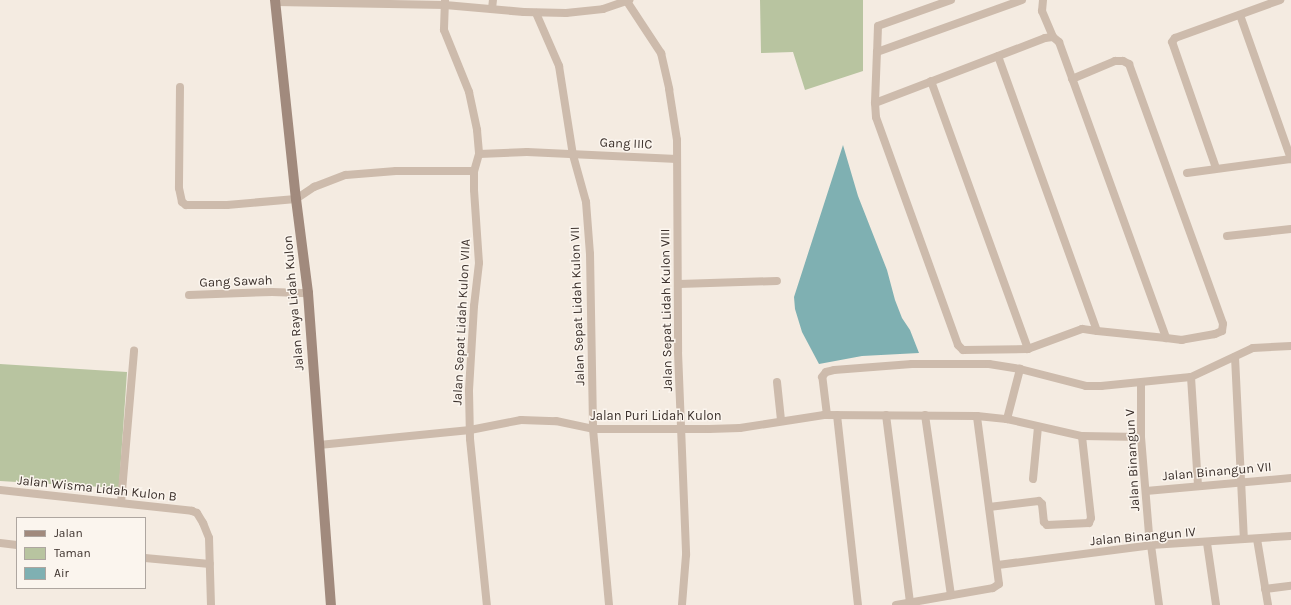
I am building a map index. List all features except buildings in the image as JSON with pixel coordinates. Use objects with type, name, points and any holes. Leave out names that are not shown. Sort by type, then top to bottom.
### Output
[{"type":"main road","name":"Jalan Raya Lidah Kulon","points":[[275,1],[296,199],[308,293],[331,605]]},
{"type":"street","points":[[492,9],[493,0]]},
{"type":"street","points":[[275,1],[445,3],[536,13],[566,13],[603,10],[627,0]]},
{"type":"street","name":"Jalan Sepat Lidah Kulon VIII","points":[[627,0],[661,53],[675,122],[677,159],[680,429],[686,555],[682,605]]},
{"type":"street","points":[[951,0],[932,3],[878,26],[875,103],[876,117],[958,345],[963,350],[1028,349],[1082,329],[1182,340],[1215,334],[1222,331],[1223,324],[1129,64],[1123,60],[1115,61],[1072,79]]},
{"type":"street","points":[[877,52],[1022,0]]},
{"type":"street","points":[[1043,0],[1042,11],[1053,37],[1059,42],[1166,338]]},
{"type":"street","points":[[1216,168],[1172,42],[1175,38],[1280,0]]},
{"type":"street","name":"Jalan Sepat Lidah Kulon VIIA","points":[[445,3],[444,30],[469,92],[476,125],[479,154],[474,171],[474,202],[479,263],[474,306],[469,391],[470,430],[487,605]]},
{"type":"street","name":"Jalan Sepat Lidah Kulon VII","points":[[536,13],[559,66],[573,155],[586,202],[590,254],[593,429],[609,605]]},
{"type":"street","points":[[1187,173],[1291,159],[1240,15]]},
{"type":"street","points":[[875,103],[1045,38],[1053,37]]},
{"type":"street","points":[[998,56],[1097,331]]},
{"type":"street","points":[[931,81],[1028,349]]},
{"type":"street","points":[[180,87],[180,188],[182,202],[190,206],[296,199],[314,186],[346,175],[396,171],[474,171]]},
{"type":"street","name":"Gang IIIC","points":[[479,154],[527,152],[677,159]]},
{"type":"street","points":[[1227,236],[1291,230]]},
{"type":"street","points":[[678,284],[777,281]]},
{"type":"street","name":"Gang Sawah","points":[[190,296],[272,292],[308,293]]},
{"type":"street","points":[[827,415],[822,377],[826,372],[834,370],[912,364],[989,364],[1020,369],[1086,386],[1141,383],[1191,377],[1253,348],[1291,346]]},
{"type":"street","points":[[121,502],[134,351]]},
{"type":"street","points":[[1235,357],[1244,539]]},
{"type":"street","points":[[1007,419],[1020,369]]},
{"type":"street","points":[[1191,377],[1198,486]]},
{"type":"street","points":[[777,382],[781,421]]},
{"type":"street","name":"Jalan Binangun V","points":[[1141,383],[1141,437],[1149,535]]},
{"type":"street","points":[[886,414],[910,603]]},
{"type":"street","name":"Jalan Puri Lidah Kulon","points":[[319,445],[470,430],[521,420],[539,420],[593,429],[680,429],[740,428],[827,415],[886,414],[977,416],[1007,419],[1082,436],[1141,437]]},
{"type":"street","points":[[837,415],[858,605]]},
{"type":"street","points":[[925,415],[951,595]]},
{"type":"street","points":[[896,605],[996,588],[999,581],[998,565],[977,416]]},
{"type":"street","points":[[1033,479],[1038,427]]},
{"type":"street","points":[[989,507],[1039,501],[1042,504],[1044,522],[1048,525],[1089,523],[1091,518],[1082,436]]},
{"type":"street","name":"Jalan Binangun VII","points":[[1146,491],[1291,478]]},
{"type":"street","name":"Jalan Wisma Lidah Kulon B","points":[[0,490],[121,502],[192,511],[197,514],[204,523],[209,538],[210,564]]},
{"type":"street","name":"Jalan Binangun IV","points":[[998,565],[1151,546],[1291,536]]},
{"type":"street","points":[[1257,539],[1268,605]]},
{"type":"street","points":[[0,543],[16,544]]},
{"type":"street","points":[[1207,543],[1216,605]]},
{"type":"street","points":[[1151,546],[1159,605]]},
{"type":"street","points":[[146,558],[210,564],[210,605]]},
{"type":"street","points":[[1265,589],[1291,586]]},
{"type":"green space","points":[[760,0],[863,0],[863,71],[805,90],[793,52],[761,53]]},
{"type":"green space","points":[[0,364],[127,372],[119,488],[0,481]]},
{"type":"water","points":[[843,145],[858,196],[887,270],[895,300],[902,318],[910,330],[919,353],[862,356],[819,364],[802,332],[795,309],[794,297]]}]
